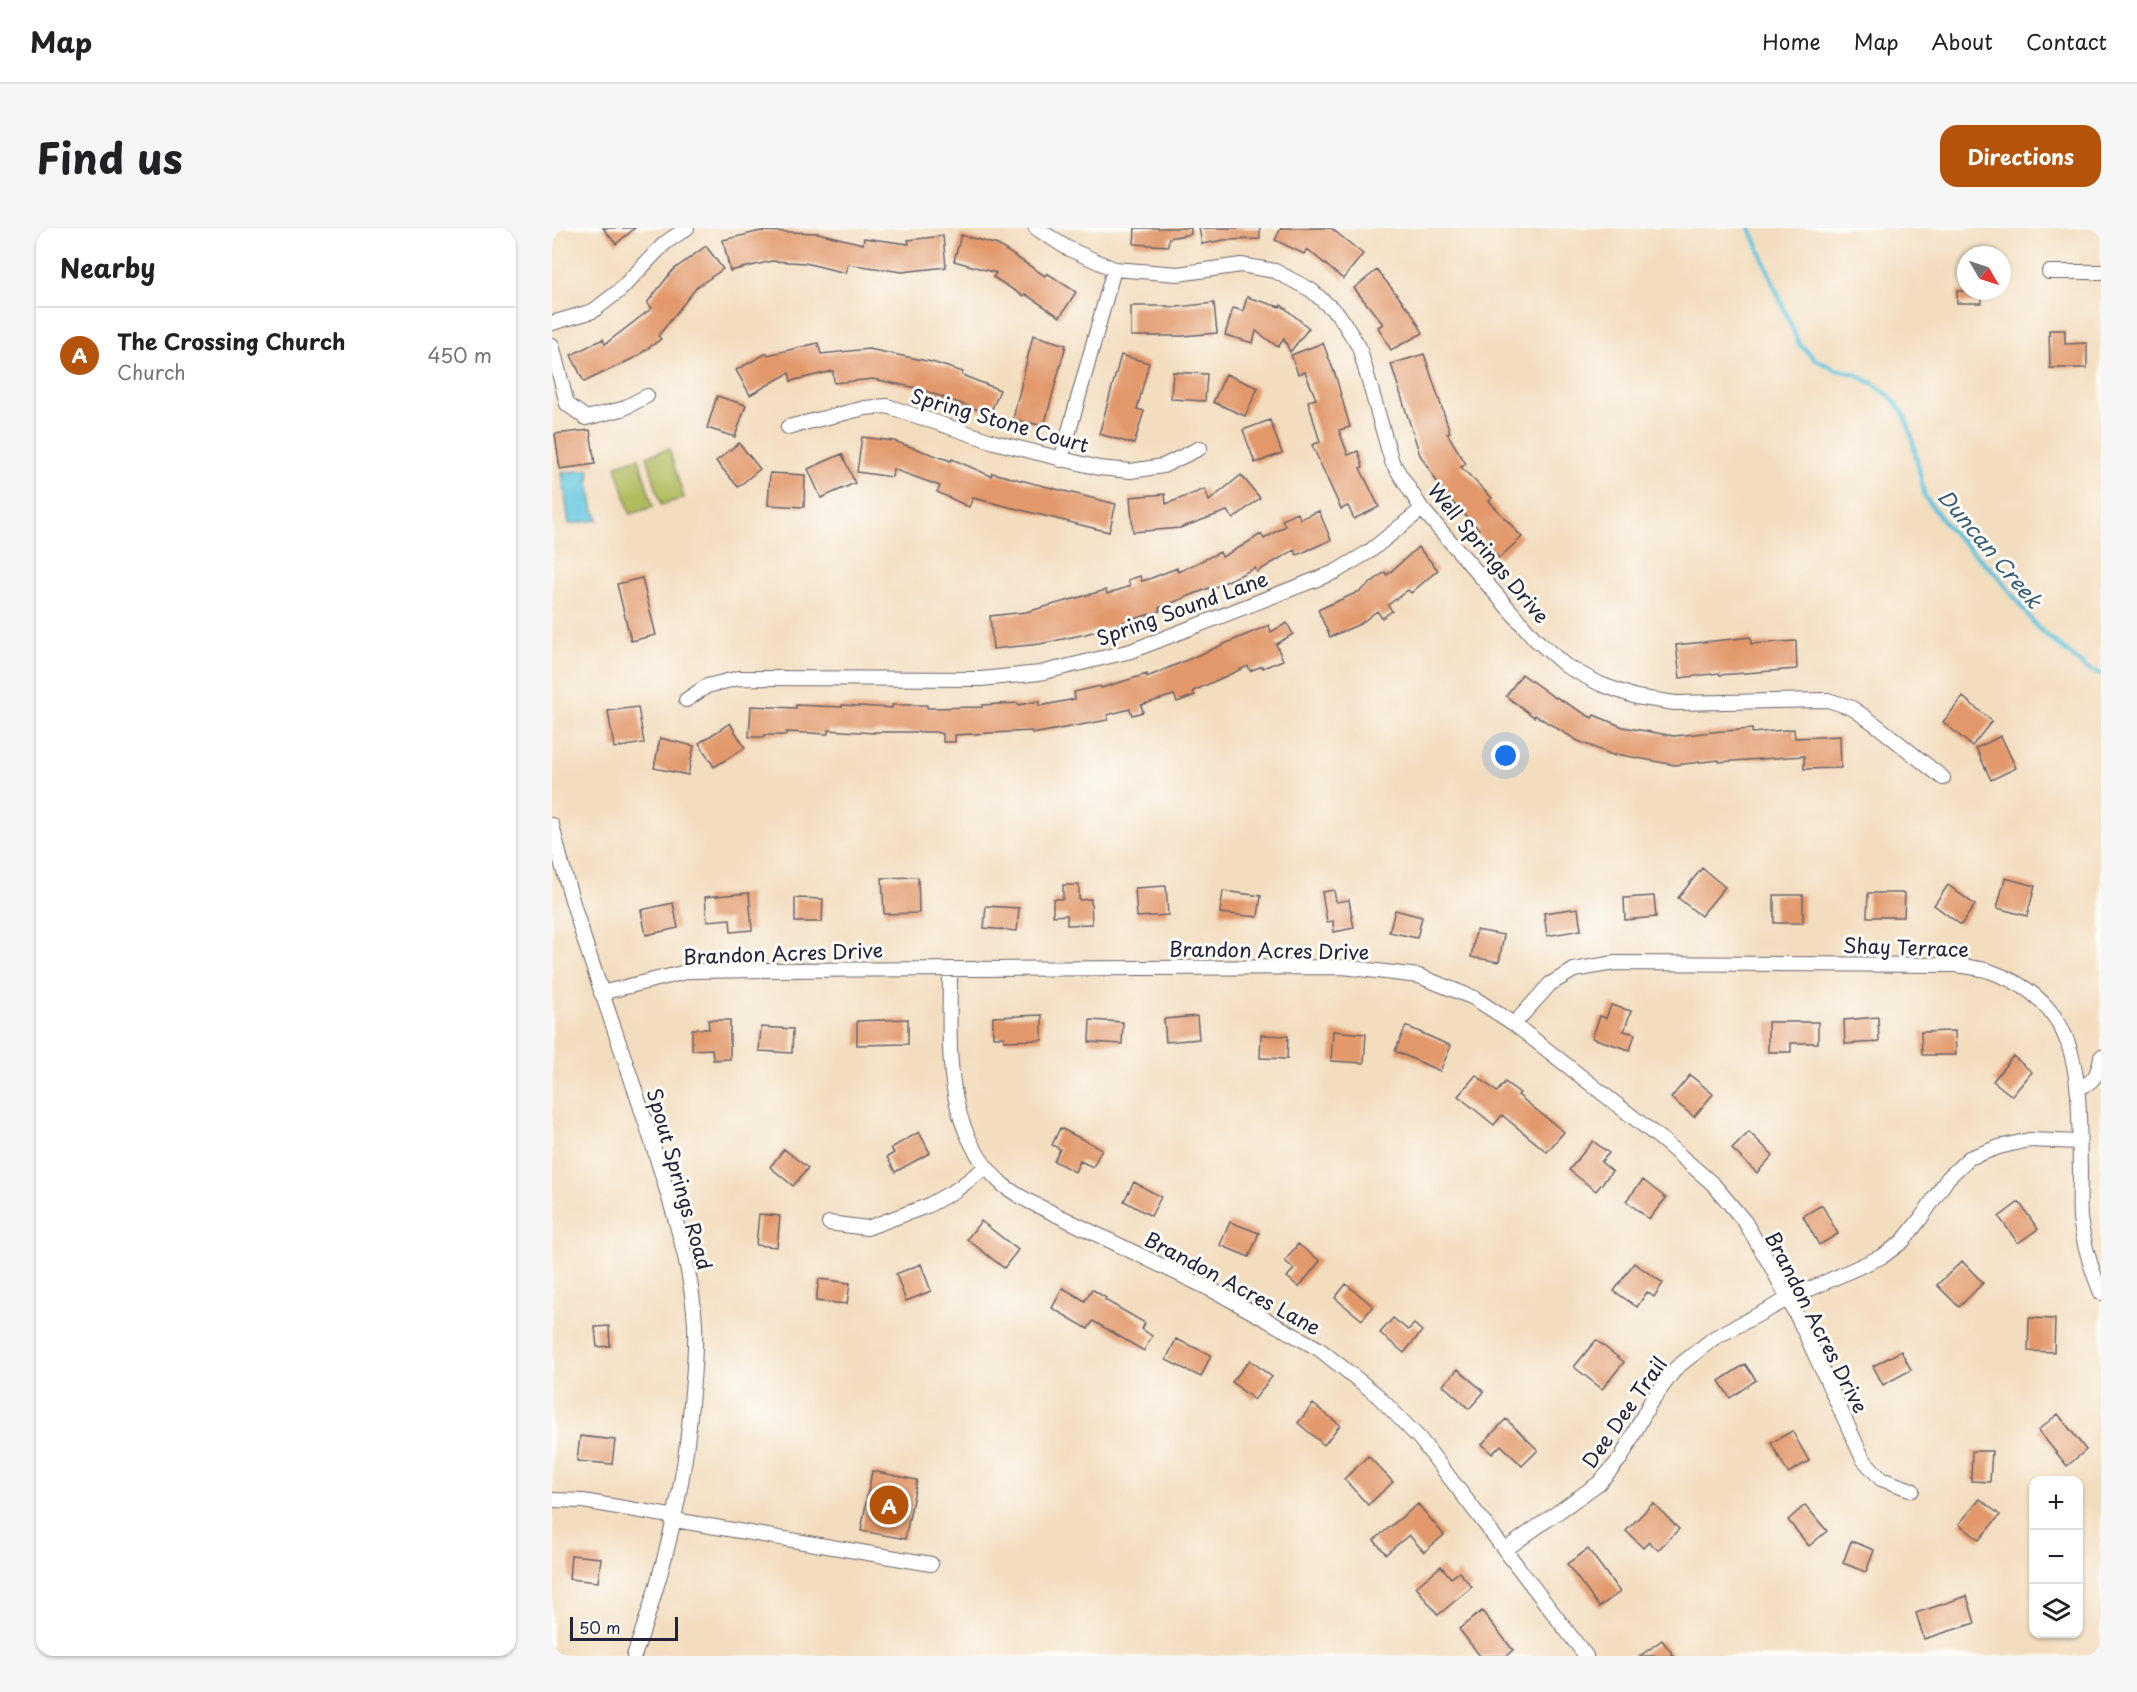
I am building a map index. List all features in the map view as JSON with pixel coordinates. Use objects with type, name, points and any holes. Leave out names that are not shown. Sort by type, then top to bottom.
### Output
[{"type":"street","points":[[552,322],[593,311],[620,291],[665,243],[687,228]]},
{"type":"street","name":"Well Springs Drive","points":[[1036,228],[1067,248],[1114,269],[1178,274],[1241,265],[1275,272],[1311,290],[1339,315],[1359,347],[1392,462],[1422,509],[1535,639],[1574,671],[1636,698],[1675,704],[1828,700],[1852,708],[1943,778]]},
{"type":"street","points":[[1061,460],[1114,269]]},
{"type":"street","points":[[2049,272],[2101,272]]},
{"type":"street","points":[[552,345],[567,404],[586,418],[622,409],[647,396]]},
{"type":"street","name":"Spring Stone Court","points":[[788,427],[865,408],[887,406],[994,442],[1061,460],[1099,468],[1131,471],[1163,466],[1200,448]]},
{"type":"street","name":"Spring Sound Lane","points":[[686,700],[707,686],[739,678],[981,679],[1040,674],[1131,651],[1335,572],[1370,551],[1422,509]]},
{"type":"street","name":"Spout Springs Road","points":[[552,825],[563,873],[675,1216],[688,1275],[695,1324],[688,1444],[675,1519],[654,1597],[634,1656]]},
{"type":"street","name":"Shay Terrace","points":[[1514,1024],[1550,984],[1574,970],[1614,963],[1956,965],[1991,971],[2023,986],[2046,1005],[2066,1034],[2076,1065],[2078,1088],[2080,1218],[2101,1293]]},
{"type":"street","name":"Brandon Acres Drive","points":[[601,993],[690,971],[1343,967],[1419,976],[1474,998],[1514,1024],[1661,1139],[1713,1184],[1745,1222],[1788,1299],[1863,1459],[1881,1479],[1912,1490]]},
{"type":"street","name":"Brandon Acres Lane","points":[[950,969],[950,1071],[957,1106],[968,1139],[986,1167],[1004,1186],[1030,1202],[1220,1294],[1319,1349],[1376,1394],[1420,1439],[1586,1656]]},
{"type":"street","points":[[2078,1088],[2091,1082],[2097,1076],[2101,1057]]},
{"type":"street","name":"Dee Dee Trail","points":[[1506,1549],[1599,1483],[1621,1458],[1650,1403],[1676,1368],[1714,1338],[1788,1299],[1883,1256],[1903,1241],[1948,1178],[1969,1158],[1999,1147],[2029,1140],[2079,1142]]},
{"type":"street","points":[[829,1222],[867,1228],[927,1206],[956,1190],[986,1167]]},
{"type":"street","points":[[552,1500],[583,1501],[931,1564]]},
{"type":"green space","points":[[669,449],[684,498],[661,505],[647,456]]},
{"type":"green space","points":[[639,458],[653,507],[630,514],[616,465]]},
{"type":"water","points":[[589,469],[588,477],[594,512],[598,520],[569,524],[562,473]]},
{"type":"building","points":[[603,228],[635,228],[616,244]]},
{"type":"building","points":[[1135,228],[1191,228],[1191,234],[1169,238],[1168,246],[1134,244]]},
{"type":"building","points":[[1199,228],[1260,228],[1260,239],[1224,240],[1202,244]]},
{"type":"building","points":[[1281,228],[1331,228],[1363,254],[1343,279],[1307,249],[1304,254],[1275,240]]},
{"type":"building","points":[[761,231],[818,233],[863,244],[864,238],[909,244],[908,240],[943,236],[946,267],[902,272],[848,264],[846,273],[805,263],[772,261],[730,271],[723,240]]},
{"type":"building","points":[[961,235],[998,245],[1045,276],[1047,273],[1076,292],[1060,317],[1025,294],[1023,296],[993,277],[996,273],[954,261]]},
{"type":"building","points":[[706,246],[723,269],[697,287],[658,336],[661,339],[636,357],[584,382],[571,355],[603,339],[605,344],[652,308],[647,303],[673,270]]},
{"type":"building","points":[[1377,270],[1410,310],[1423,333],[1391,350],[1378,327],[1383,324],[1354,288]]},
{"type":"building","points":[[1247,297],[1280,307],[1281,305],[1309,328],[1290,352],[1284,339],[1278,347],[1256,331],[1253,343],[1225,335],[1233,308],[1243,311]]},
{"type":"building","points":[[1957,300],[1982,300],[1982,303],[1957,303]]},
{"type":"building","points":[[1214,303],[1217,333],[1131,336],[1131,306],[1168,306],[1168,308]]},
{"type":"building","points":[[2049,330],[2065,330],[2065,344],[2087,343],[2087,368],[2050,368]]},
{"type":"building","points":[[1033,335],[1066,345],[1044,426],[1013,419]]},
{"type":"building","points":[[818,343],[821,354],[869,349],[932,362],[963,372],[962,375],[1000,390],[990,414],[917,388],[873,379],[834,383],[833,371],[791,381],[789,373],[750,395],[736,370],[767,353],[768,355]]},
{"type":"building","points":[[1323,343],[1336,377],[1350,427],[1339,430],[1348,455],[1358,451],[1363,467],[1360,468],[1379,507],[1354,519],[1348,506],[1341,509],[1312,445],[1320,442],[1308,401],[1316,399],[1305,372],[1298,374],[1291,355]]},
{"type":"building","points":[[1424,354],[1450,432],[1447,433],[1466,464],[1461,467],[1492,498],[1489,501],[1522,537],[1499,558],[1476,532],[1479,529],[1446,496],[1420,455],[1391,364]]},
{"type":"building","points":[[1121,355],[1149,363],[1137,409],[1144,411],[1134,444],[1099,434]]},
{"type":"building","points":[[1173,372],[1207,374],[1205,401],[1171,399]]},
{"type":"building","points":[[1226,374],[1258,388],[1245,416],[1213,402]]},
{"type":"building","points":[[717,396],[746,405],[735,437],[707,428]]},
{"type":"building","points":[[1270,420],[1282,453],[1255,463],[1243,430]]},
{"type":"building","points":[[590,430],[595,464],[560,469],[555,434]]},
{"type":"building","points":[[862,437],[894,441],[951,461],[952,459],[991,476],[992,473],[1116,504],[1109,532],[973,498],[969,507],[937,492],[940,486],[893,469],[892,477],[857,472]]},
{"type":"building","points":[[739,443],[760,469],[738,487],[716,461]]},
{"type":"building","points":[[842,454],[855,483],[821,498],[808,469]]},
{"type":"building","points":[[770,473],[805,475],[804,507],[768,505]]},
{"type":"building","points":[[1241,475],[1260,498],[1233,519],[1227,511],[1180,528],[1133,532],[1130,497],[1165,494],[1166,504],[1205,489],[1209,501]]},
{"type":"building","points":[[1319,511],[1331,540],[1297,555],[1294,550],[1257,572],[1255,568],[1213,588],[1159,608],[1160,611],[1086,634],[1040,644],[993,649],[990,616],[1026,612],[1106,590],[1107,594],[1130,586],[1128,580],[1140,576],[1142,581],[1177,568],[1178,572],[1220,552],[1222,557],[1261,534],[1264,539],[1285,526],[1282,520],[1298,513],[1300,519]]},
{"type":"building","points":[[1418,547],[1438,570],[1411,593],[1408,590],[1388,605],[1392,611],[1382,618],[1377,611],[1360,624],[1330,637],[1318,610],[1360,591],[1385,572],[1387,575]]},
{"type":"building","points":[[642,578],[656,635],[631,641],[617,584]]},
{"type":"building","points":[[1287,623],[1293,634],[1276,644],[1283,660],[1250,671],[1248,666],[1193,691],[1195,695],[1177,702],[1174,695],[1141,705],[1143,712],[1132,715],[1130,709],[1107,715],[1108,720],[1032,734],[1032,731],[955,735],[955,742],[943,742],[943,734],[935,732],[874,733],[828,730],[828,734],[786,732],[786,735],[749,737],[751,706],[796,708],[796,705],[842,707],[842,705],[892,708],[892,705],[927,705],[927,708],[982,707],[982,705],[1018,703],[1018,705],[1039,701],[1039,706],[1075,699],[1074,692],[1100,686],[1101,688],[1147,674],[1147,677],[1269,625],[1271,632]]},
{"type":"building","points":[[1751,637],[1751,644],[1796,641],[1797,669],[1720,675],[1719,673],[1680,678],[1676,645]]},
{"type":"building","points":[[1522,674],[1555,698],[1592,718],[1594,715],[1623,727],[1674,736],[1752,729],[1752,733],[1794,729],[1795,738],[1840,736],[1841,768],[1804,769],[1804,756],[1719,762],[1719,760],[1675,765],[1616,754],[1615,756],[1578,741],[1535,715],[1534,717],[1506,696]]},
{"type":"building","points":[[1963,697],[1992,721],[1972,746],[1943,722]]},
{"type":"building","points":[[638,707],[644,743],[614,748],[608,711]]},
{"type":"building","points":[[730,723],[745,748],[714,767],[699,743]]},
{"type":"building","points":[[2001,736],[2016,768],[1991,780],[1976,748]]},
{"type":"building","points":[[660,738],[694,746],[688,775],[654,768]]},
{"type":"building","points":[[1702,868],[1725,887],[1701,916],[1678,898]]},
{"type":"building","points":[[918,877],[919,913],[884,914],[882,878]]},
{"type":"building","points":[[2005,878],[2035,886],[2027,916],[1997,908]]},
{"type":"building","points":[[1063,885],[1079,885],[1079,900],[1091,899],[1092,924],[1067,925],[1067,915],[1053,916],[1053,899],[1063,899]]},
{"type":"building","points":[[1948,885],[1975,905],[1961,925],[1934,905]]},
{"type":"building","points":[[1166,886],[1168,915],[1137,917],[1135,888]]},
{"type":"building","points":[[1334,890],[1336,902],[1349,900],[1354,928],[1334,932],[1333,921],[1327,922],[1322,892]]},
{"type":"building","points":[[1223,891],[1261,896],[1258,917],[1220,913]]},
{"type":"building","points":[[749,893],[752,930],[731,932],[730,919],[707,921],[705,897]]},
{"type":"building","points":[[1868,893],[1905,893],[1904,917],[1867,917]]},
{"type":"building","points":[[1774,895],[1803,895],[1803,923],[1774,923]]},
{"type":"building","points":[[1654,896],[1656,917],[1625,920],[1624,898]]},
{"type":"building","points":[[795,898],[823,899],[822,922],[795,922]]},
{"type":"building","points":[[673,903],[678,928],[646,935],[641,910]]},
{"type":"building","points":[[986,906],[1019,908],[1017,931],[984,928]]},
{"type":"building","points":[[1578,908],[1581,930],[1547,936],[1544,913]]},
{"type":"building","points":[[1395,910],[1422,917],[1417,938],[1389,932]]},
{"type":"building","points":[[1476,930],[1504,935],[1499,962],[1471,957]]},
{"type":"building","points":[[1611,1005],[1631,1011],[1624,1031],[1635,1034],[1630,1050],[1592,1038],[1600,1016],[1606,1018]]},
{"type":"building","points":[[1042,1015],[1042,1040],[1004,1041],[1004,1037],[993,1037],[993,1017]]},
{"type":"building","points":[[1197,1016],[1199,1039],[1166,1042],[1164,1019]]},
{"type":"building","points":[[1878,1017],[1879,1042],[1845,1044],[1844,1020]]},
{"type":"building","points":[[908,1019],[908,1044],[857,1045],[857,1021]]},
{"type":"building","points":[[708,1020],[730,1020],[730,1059],[713,1060],[712,1049],[692,1050],[692,1029],[709,1029]]},
{"type":"building","points":[[1090,1020],[1123,1022],[1122,1044],[1089,1042]]},
{"type":"building","points":[[1768,1022],[1818,1022],[1818,1043],[1791,1043],[1791,1052],[1768,1052]]},
{"type":"building","points":[[1406,1026],[1451,1046],[1440,1071],[1395,1051]]},
{"type":"building","points":[[761,1027],[793,1029],[792,1053],[759,1051]]},
{"type":"building","points":[[1333,1031],[1366,1034],[1364,1063],[1331,1061]]},
{"type":"building","points":[[1955,1031],[1956,1055],[1922,1055],[1921,1032]]},
{"type":"building","points":[[1261,1035],[1288,1036],[1287,1059],[1260,1058]]},
{"type":"building","points":[[2013,1056],[2032,1072],[2012,1096],[1993,1081]]},
{"type":"building","points":[[1476,1075],[1497,1092],[1505,1082],[1564,1132],[1547,1152],[1502,1115],[1494,1125],[1458,1096]]},
{"type":"building","points":[[1690,1075],[1713,1094],[1694,1117],[1671,1098]]},
{"type":"building","points":[[1060,1128],[1102,1149],[1093,1167],[1080,1161],[1075,1172],[1054,1161],[1060,1149],[1052,1145]]},
{"type":"building","points":[[919,1132],[930,1153],[895,1172],[887,1157],[894,1153],[891,1148]]},
{"type":"building","points":[[1749,1132],[1773,1155],[1757,1173],[1732,1149]]},
{"type":"building","points":[[1593,1141],[1609,1153],[1601,1162],[1612,1171],[1596,1191],[1569,1170]]},
{"type":"building","points":[[784,1149],[808,1168],[793,1186],[770,1167]]},
{"type":"building","points":[[1643,1180],[1666,1198],[1649,1219],[1626,1201]]},
{"type":"building","points":[[1134,1182],[1161,1197],[1151,1216],[1124,1201]]},
{"type":"building","points":[[2019,1202],[2038,1229],[2018,1243],[1999,1217]]},
{"type":"building","points":[[1822,1205],[1838,1234],[1819,1245],[1803,1216]]},
{"type":"building","points":[[759,1214],[780,1216],[777,1247],[756,1245]]},
{"type":"building","points":[[981,1221],[1018,1250],[1004,1268],[967,1239]]},
{"type":"building","points":[[1230,1222],[1259,1233],[1249,1257],[1220,1245]]},
{"type":"building","points":[[1298,1244],[1320,1261],[1299,1287],[1287,1277],[1294,1269],[1285,1261]]},
{"type":"building","points":[[1962,1261],[1983,1283],[1959,1307],[1937,1285]]},
{"type":"building","points":[[1634,1263],[1663,1283],[1654,1297],[1647,1292],[1637,1307],[1614,1291]]},
{"type":"building","points":[[921,1264],[931,1291],[906,1301],[896,1274]]},
{"type":"building","points":[[819,1279],[850,1283],[847,1304],[816,1301]]},
{"type":"building","points":[[1346,1284],[1373,1306],[1362,1320],[1335,1298]]},
{"type":"building","points":[[1063,1288],[1085,1301],[1092,1289],[1106,1298],[1105,1300],[1145,1323],[1142,1329],[1152,1336],[1144,1351],[1093,1321],[1088,1329],[1052,1308]]},
{"type":"building","points":[[1393,1318],[1408,1330],[1414,1324],[1422,1331],[1404,1353],[1380,1333]]},
{"type":"building","points":[[2029,1318],[2055,1319],[2054,1352],[2028,1351]]},
{"type":"building","points":[[609,1326],[610,1346],[597,1347],[595,1327]]},
{"type":"building","points":[[1176,1339],[1211,1355],[1201,1377],[1166,1360]]},
{"type":"building","points":[[1596,1340],[1624,1362],[1602,1389],[1574,1367]]},
{"type":"building","points":[[1901,1351],[1911,1370],[1883,1385],[1873,1366]]},
{"type":"building","points":[[1250,1360],[1272,1377],[1254,1400],[1232,1382]]},
{"type":"building","points":[[1745,1364],[1756,1380],[1730,1398],[1719,1381]]},
{"type":"building","points":[[1458,1369],[1484,1392],[1469,1409],[1443,1385]]},
{"type":"building","points":[[1313,1404],[1340,1425],[1324,1445],[1298,1423]]},
{"type":"building","points":[[2058,1414],[2086,1450],[2067,1466],[2038,1430]]},
{"type":"building","points":[[1506,1419],[1538,1450],[1522,1466],[1501,1445],[1492,1454],[1482,1444]]},
{"type":"building","points":[[1792,1431],[1809,1461],[1788,1473],[1771,1443]]},
{"type":"building","points":[[580,1436],[615,1440],[612,1464],[577,1461]]},
{"type":"building","points":[[1972,1451],[1992,1451],[1990,1482],[1971,1481]]},
{"type":"building","points":[[1368,1456],[1393,1482],[1368,1505],[1344,1479]]},
{"type":"building","points":[[872,1471],[917,1480],[905,1539],[861,1531]]},
{"type":"building","points":[[1980,1499],[2000,1515],[1979,1540],[1959,1524]]},
{"type":"building","points":[[1653,1503],[1679,1529],[1658,1550],[1649,1542],[1643,1548],[1626,1531]]},
{"type":"building","points":[[1418,1504],[1444,1535],[1424,1552],[1409,1535],[1386,1554],[1374,1540]]},
{"type":"building","points":[[1805,1505],[1827,1531],[1809,1546],[1788,1520]]},
{"type":"building","points":[[1851,1541],[1874,1550],[1866,1572],[1843,1563]]},
{"type":"building","points":[[1588,1549],[1620,1592],[1599,1607],[1567,1564]]},
{"type":"building","points":[[571,1555],[601,1558],[598,1582],[569,1579]]},
{"type":"building","points":[[1441,1566],[1451,1578],[1459,1572],[1472,1587],[1438,1615],[1416,1587]]},
{"type":"building","points":[[1967,1596],[1975,1623],[1924,1639],[1916,1613]]},
{"type":"building","points":[[1482,1611],[1513,1650],[1506,1656],[1480,1656],[1459,1629]]},
{"type":"building","points":[[1662,1640],[1674,1656],[1640,1656]]},
{"type":"waterway","name":"Duncan Creek","points":[[1750,228],[1799,344],[1815,359],[1834,369],[1855,374],[1874,384],[1891,397],[1904,414],[1911,434],[1925,497],[1951,531],[1998,576],[2037,627],[2086,668],[2101,674]]},
{"type":"place","name":"The Crossing Church","points":[[889,1505]]}]
